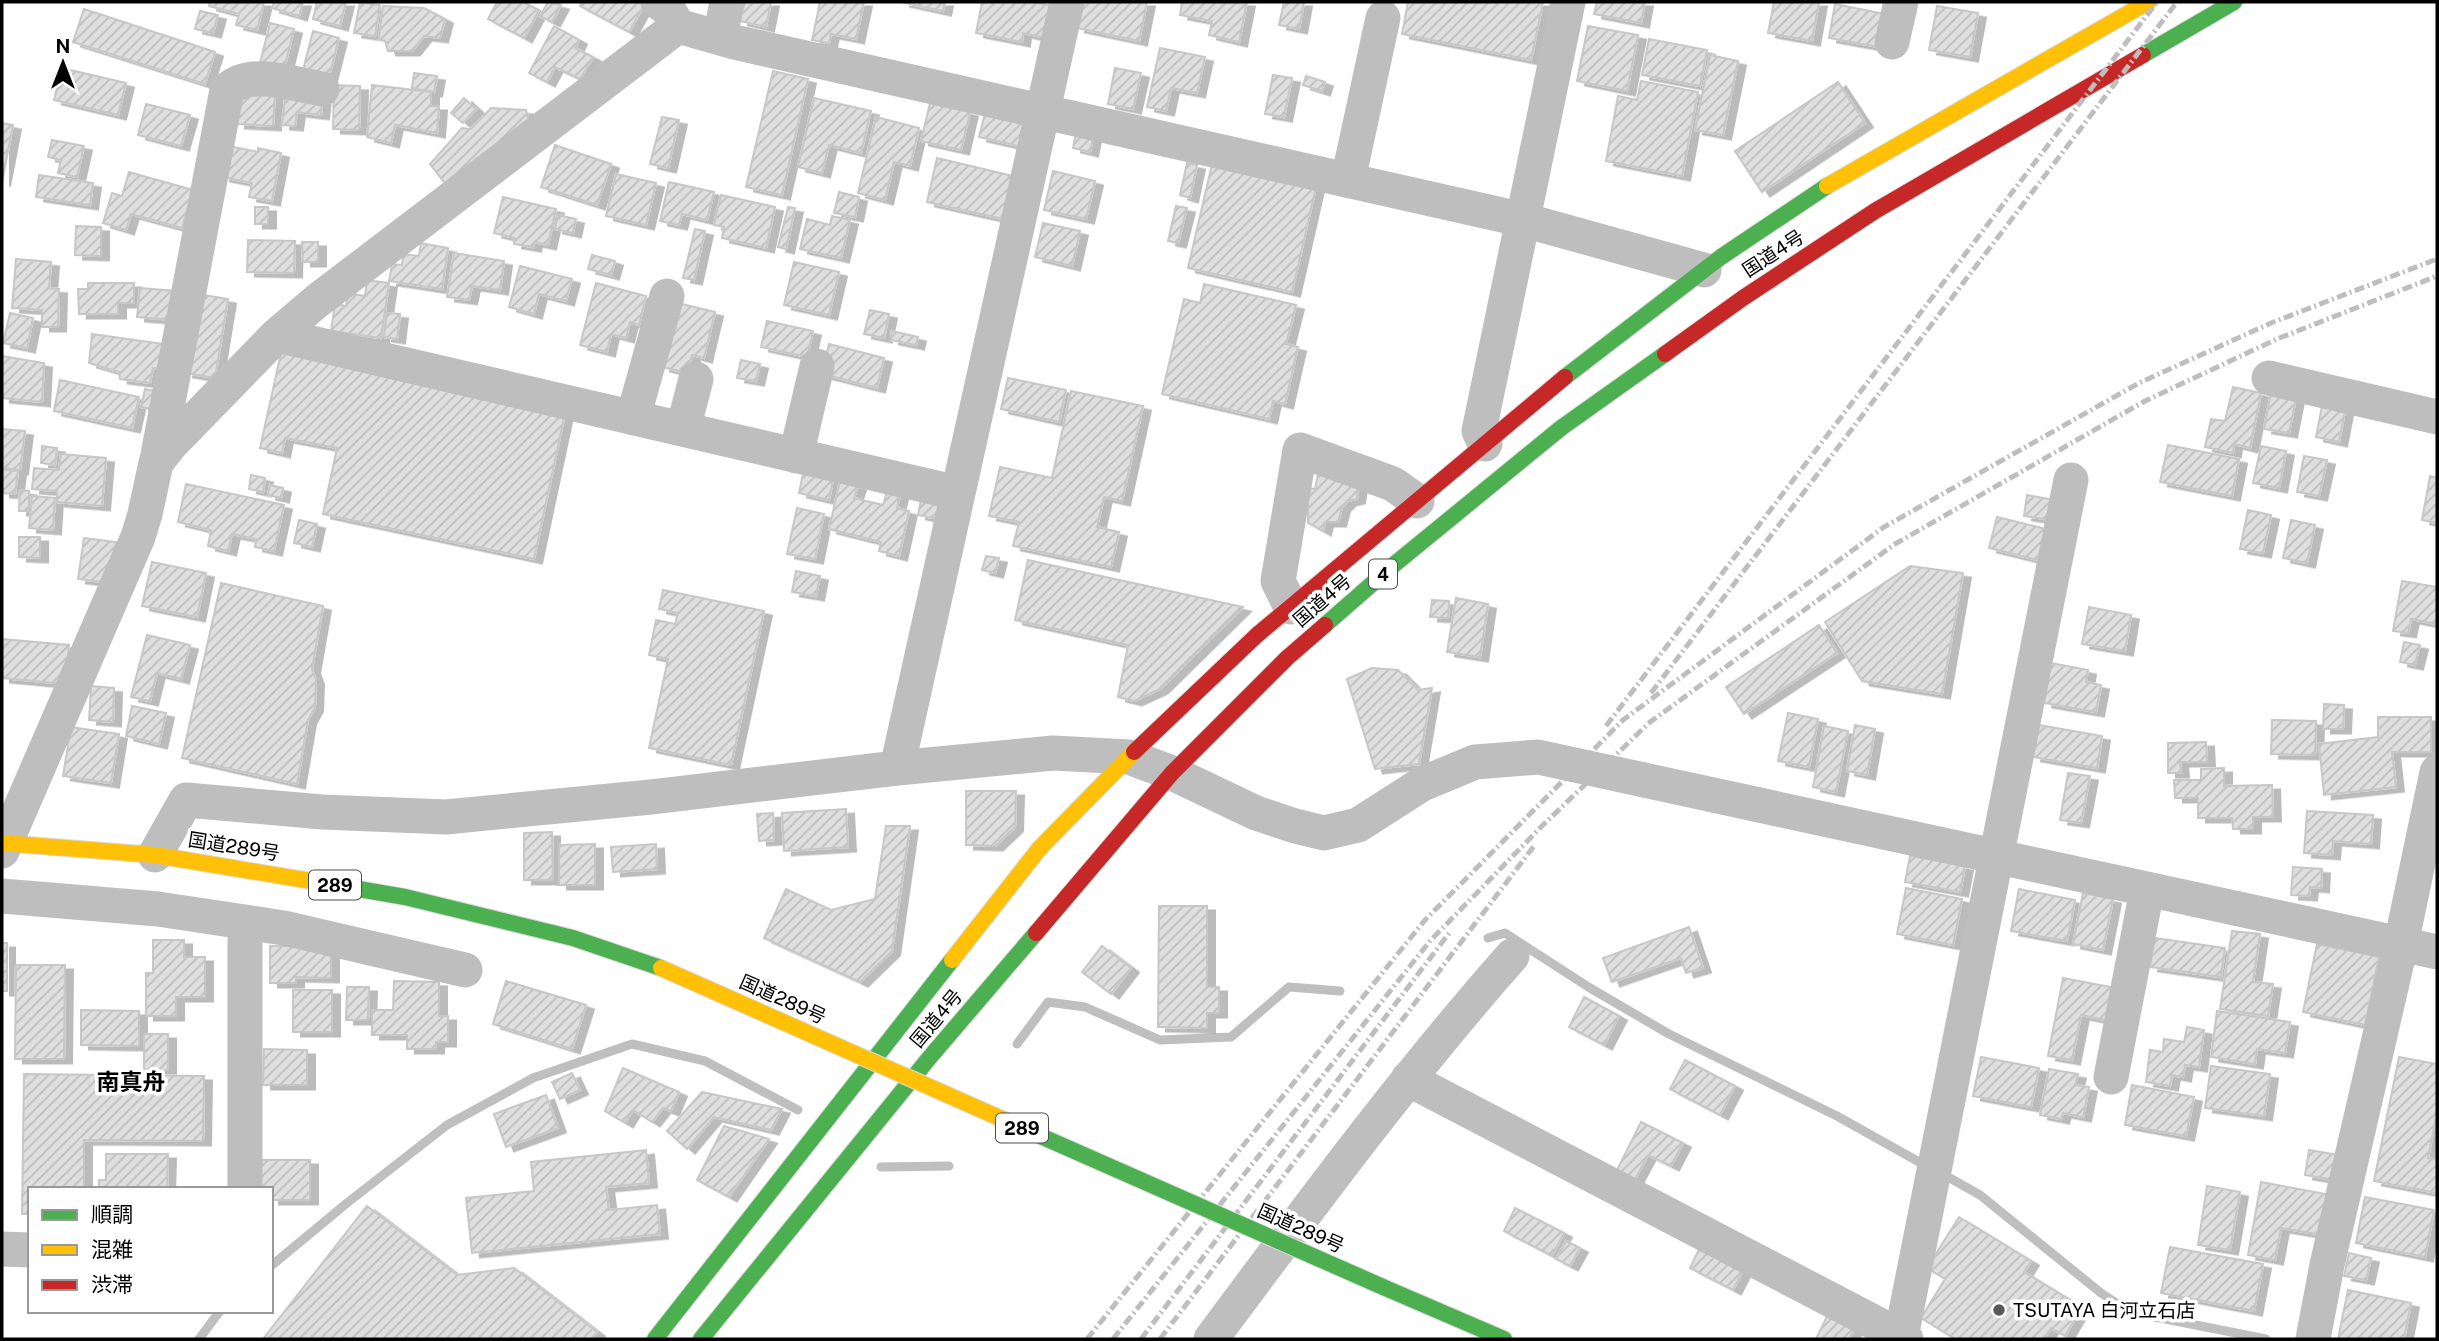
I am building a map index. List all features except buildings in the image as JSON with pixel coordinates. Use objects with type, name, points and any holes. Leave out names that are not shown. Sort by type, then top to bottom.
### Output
[{"type":"highway","name":"国道4号","points":[[655,1339],[1039,849],[1129,757],[1257,635],[1558,382],[1704,270],[1839,178],[2148,2]]},
{"type":"highway","name":"国道4号","points":[[701,1339],[930,1057],[1172,773],[1287,659],[1396,563],[1561,428],[1743,298],[1875,211],[2234,2]]},
{"type":"highway","name":"国道289号","points":[[3,846],[155,855],[405,897],[573,938],[661,968],[1504,1339]]},
{"type":"street","points":[[720,38],[727,2]]},
{"type":"street","points":[[897,768],[1067,2]]},
{"type":"street","points":[[1485,443],[1479,431],[1568,2]]},
{"type":"street","points":[[1892,43],[1901,2]]},
{"type":"street","points":[[156,463],[170,445],[277,335],[668,14],[720,38],[1524,220],[1704,270]]},
{"type":"street","points":[[1348,180],[1383,18]]},
{"type":"street","points":[[3,846],[138,537],[145,514],[227,90],[238,80],[253,78],[321,89]]},
{"type":"street","points":[[634,418],[667,296]]},
{"type":"street","points":[[277,335],[958,493]]},
{"type":"street","points":[[796,456],[817,366]]},
{"type":"street","points":[[2269,378],[2437,417]]},
{"type":"street","points":[[684,429],[696,379]]},
{"type":"street","points":[[1292,607],[1278,580],[1300,450],[1394,484],[1417,501]]},
{"type":"street","points":[[1408,1079],[1903,1338],[2071,480]]},
{"type":"street","points":[[155,855],[186,800],[322,812],[446,817],[1053,753],[1129,757],[1172,773],[1256,813],[1324,832],[1358,825],[1422,784],[1475,762],[1538,757],[2437,952]]},
{"type":"street","points":[[2313,1339],[2437,772]]},
{"type":"street","points":[[2111,1077],[2147,890]]},
{"type":"street","points":[[2,895],[158,908],[284,928],[465,970]]},
{"type":"street","points":[[244,922],[244,1187]]},
{"type":"street","points":[[1211,1339],[1321,1190],[1408,1079],[1512,956]]},
{"type":"street","points":[[2,1249],[28,1250]]},
{"type":"waterway","points":[[1488,938],[1505,933],[1590,988],[1669,1034],[1837,1116],[1928,1167]]},
{"type":"waterway","points":[[1017,1044],[1048,1002],[1085,1007],[1160,1040],[1231,1037],[1289,987],[1340,991]]},
{"type":"waterway","points":[[273,1264],[447,1125],[533,1078],[632,1044],[705,1061],[798,1110]]},
{"type":"waterway","points":[[881,1167],[949,1166]]},
{"type":"waterway","points":[[1941,1173],[1980,1195],[2101,1293],[2130,1312],[2266,1339]]},
{"type":"waterway","points":[[199,1339],[218,1313]]},
{"type":"railway","points":[[1606,726],[2157,2]]},
{"type":"railway","points":[[1651,693],[2177,2]]},
{"type":"railway","points":[[1087,1339],[1425,920],[1623,720],[1884,527],[2139,383],[2271,323],[2437,259]]},
{"type":"railway","points":[[1113,1339],[1430,941],[1542,826],[1650,722],[1895,544],[2145,401],[2277,339],[2437,276]]},
{"type":"railway","points":[[1160,1339],[1534,846]]},
{"type":"railway","points":[[1141,1339],[1450,932]]},
{"type":"traffic: fast","points":[[2143,55],[2234,2]]},
{"type":"traffic: fast","points":[[1565,377],[1721,257],[1827,186]]},
{"type":"traffic: fast","points":[[1325,625],[1561,428],[1665,354]]},
{"type":"traffic: fast","points":[[341,886],[405,897],[573,938],[661,968]]},
{"type":"traffic: fast","points":[[701,1339],[930,1057],[1036,933]]},
{"type":"traffic: fast","points":[[655,1339],[952,960]]},
{"type":"traffic: fast","points":[[1011,1123],[1383,1287]]},
{"type":"traffic: fast","points":[[1383,1287],[1504,1339]]},
{"type":"traffic: slow","points":[[1827,186],[2148,2]]},
{"type":"traffic: slow","points":[[952,960],[1039,849],[1134,752]]},
{"type":"traffic: slow","points":[[2,843],[155,855],[341,886]]},
{"type":"traffic: slow","points":[[661,968],[1011,1123]]},
{"type":"traffic: jam","points":[[1665,354],[1743,298],[1875,211],[2143,55]]},
{"type":"traffic: jam","points":[[1134,752],[1257,635],[1565,377]]},
{"type":"traffic: jam","points":[[1036,933],[1172,773],[1287,658],[1325,625]]},
{"type":"place","name":"TSUTAYA 白河立石店","points":[[1999,1310]]},
{"type":"district","name":"南真舟","points":[[131,1081]]}]
